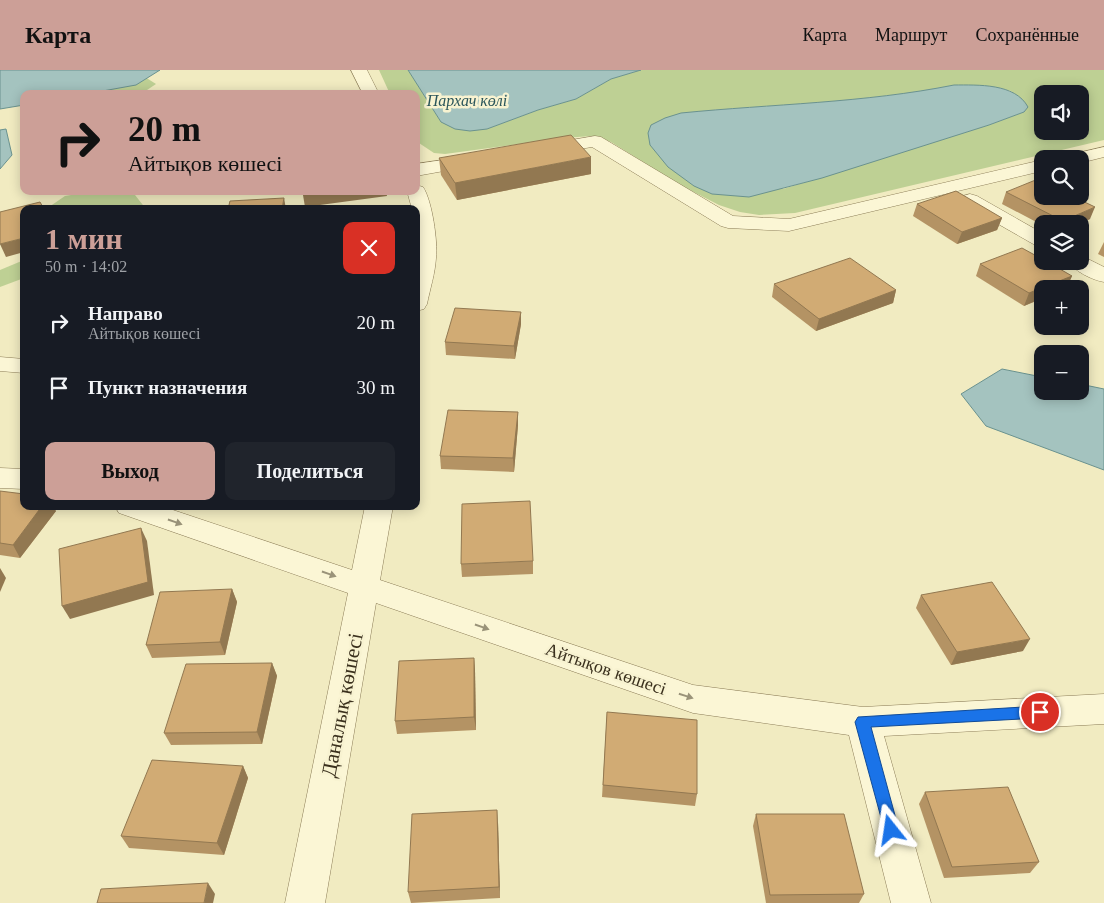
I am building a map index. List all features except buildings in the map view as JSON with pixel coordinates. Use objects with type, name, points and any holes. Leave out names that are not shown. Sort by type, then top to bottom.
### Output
[{"type":"street","points":[[359,70],[369,90]]},
{"type":"street","points":[[520,154],[595,141],[728,222],[789,225],[1034,168]]},
{"type":"street","points":[[1089,156],[1104,152]]},
{"type":"street","points":[[420,169],[492,158]]},
{"type":"street","points":[[948,188],[1034,236]]},
{"type":"street","points":[[417,195],[422,210],[426,257],[420,285]]},
{"type":"street","points":[[1089,267],[1104,276]]},
{"type":"street","points":[[0,364],[20,366]]},
{"type":"street","points":[[0,478],[20,479]]},
{"type":"street","name":"Айтықов көшесі","points":[[141,510],[693,699],[862,722],[1104,709]]},
{"type":"street","name":"Даналық көшесі","points":[[305,903],[377,510]]},
{"type":"street","points":[[862,722],[910,903]]},
{"type":"green space","points":[[379,70],[408,70],[441,122],[487,129],[538,110],[576,99],[611,79],[641,70],[1104,70],[1104,140],[1062,150],[1034,150],[1034,157],[795,213],[759,215],[740,212],[719,205],[678,184],[611,142],[592,136],[563,138],[445,154],[434,153],[420,144],[420,90],[388,90]],"holes":[[[954,85],[992,87],[1011,91],[1024,112],[989,125],[783,189],[713,110],[894,95]]]},
{"type":"green space","points":[[137,72],[156,84],[147,90],[45,90]]},
{"type":"green space","points":[[135,195],[143,205],[52,205],[65,196]]},
{"type":"green space","points":[[20,262],[20,280],[0,287],[0,270]]},
{"type":"water","points":[[0,70],[160,70],[136,85],[108,90],[20,90],[20,106],[0,109]]},
{"type":"water","name":"Пархач көлі","points":[[408,70],[641,70],[611,79],[576,99],[538,110],[487,129],[470,131],[455,129],[441,122]]},
{"type":"water","points":[[954,85],[1005,89],[1022,99],[1028,107],[1024,112],[989,125],[822,178],[749,197],[712,194],[694,186],[668,167],[650,145],[648,133],[651,125],[681,113],[886,96]]},
{"type":"water","points":[[6,129],[12,155],[0,169],[0,130]]},
{"type":"water","points":[[1002,369],[1034,375],[1034,400],[1089,400],[1089,386],[1104,389],[1104,470],[986,426],[961,394]]},
{"type":"route","points":[[891,830],[862,722],[1040,712]]}]
